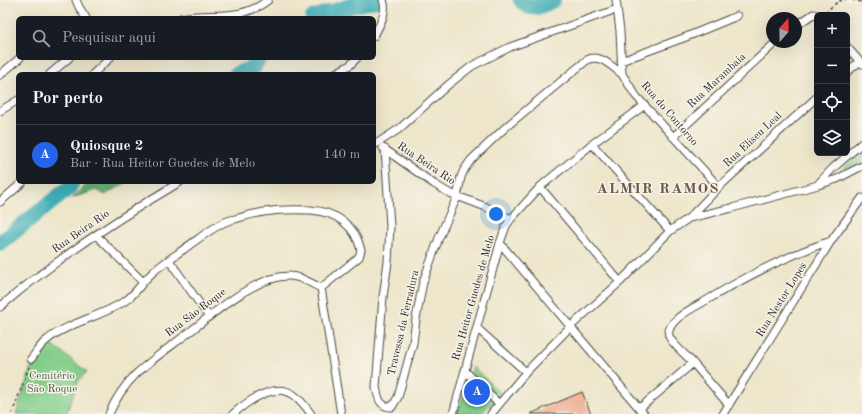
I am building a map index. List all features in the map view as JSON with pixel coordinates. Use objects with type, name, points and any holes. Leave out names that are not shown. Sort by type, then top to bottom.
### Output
[{"type":"street","points":[[76,0],[85,16]]},
{"type":"street","points":[[194,16],[242,14],[254,10],[268,0]]},
{"type":"street","name":"Rua do Contorno","points":[[616,0],[620,31],[622,74],[636,96],[719,187]]},
{"type":"street","points":[[376,31],[384,12],[384,2]]},
{"type":"street","points":[[376,142],[399,129],[448,85],[472,66],[510,47],[617,10]]},
{"type":"street","points":[[802,22],[814,14]]},
{"type":"street","points":[[621,61],[737,16]]},
{"type":"street","name":"Rua Marambaia","points":[[673,137],[769,48]]},
{"type":"street","points":[[848,48],[861,63],[850,70]]},
{"type":"street","name":"Travessa da Ferradura","points":[[385,149],[390,226],[376,387],[378,399],[381,404],[392,407],[398,398],[413,343],[423,282],[439,238],[457,197],[464,170],[471,160],[507,126],[591,58],[600,59],[608,63],[622,74]]},
{"type":"street","points":[[0,75],[18,60]]},
{"type":"street","points":[[52,72],[67,60]]},
{"type":"street","points":[[95,72],[108,60]]},
{"type":"street","points":[[338,72],[350,65],[355,60]]},
{"type":"street","name":"Rua Eliseu Leal","points":[[689,218],[719,187],[814,100]]},
{"type":"street","points":[[0,111],[16,101]]},
{"type":"street","name":"Rua Heitor Guedes de Melo","points":[[453,414],[506,226],[540,187],[592,144],[645,106]]},
{"type":"street","points":[[818,185],[832,169],[862,143]]},
{"type":"street","name":"Rua Beira Rio","points":[[376,144],[434,184],[457,197],[486,207],[511,219]]},
{"type":"street","points":[[592,144],[670,231]]},
{"type":"street","points":[[491,414],[526,372],[571,326],[620,282],[670,231],[689,218],[818,185],[862,166]]},
{"type":"street","points":[[0,202],[21,184]]},
{"type":"street","name":"Rua Beira Rio","points":[[0,307],[52,266],[96,235],[144,203],[177,184]]},
{"type":"street","points":[[540,187],[620,282]]},
{"type":"street","name":"Rua Nestor Lopes","points":[[723,414],[831,241],[862,198]]},
{"type":"street","points":[[31,359],[46,341],[70,326],[89,320],[135,294],[150,274],[199,238],[225,222],[272,210],[285,209],[323,211],[344,221],[354,234],[361,250],[359,257],[321,288],[341,414]]},
{"type":"street","points":[[96,235],[143,282]]},
{"type":"street","points":[[728,406],[669,336],[672,324],[682,315],[739,280],[767,266],[831,241]]},
{"type":"street","points":[[500,243],[642,411],[693,363]]},
{"type":"street","points":[[169,260],[209,317]]},
{"type":"street","name":"Rua Sâo Roque","points":[[109,414],[120,393],[135,374],[229,301],[272,279],[288,276],[299,277],[321,288]]},
{"type":"street","points":[[478,329],[526,372]]},
{"type":"street","points":[[465,371],[499,404]]},
{"type":"street","points":[[233,414],[255,397],[270,392],[283,391],[293,394],[311,414]]},
{"type":"path","points":[[822,12],[839,1],[846,0]]},
{"type":"path","points":[[852,0],[862,2]]},
{"type":"path","points":[[12,414],[31,359]]},
{"type":"green space","points":[[862,151],[862,164],[840,176],[839,173]]},
{"type":"green space","points":[[87,184],[124,184],[105,195],[97,190],[72,198]]},
{"type":"green space","name":"Cemitério São Roque","points":[[51,344],[87,372],[79,380],[66,414],[16,414],[31,367]]},
{"type":"green space","points":[[473,367],[501,394],[481,414],[457,414]]},
{"type":"building","points":[[582,392],[591,414],[530,414]]},
{"type":"waterway","points":[[319,16],[376,0]]},
{"type":"waterway","points":[[521,0],[525,4],[532,7],[540,6],[553,0]]},
{"type":"waterway","points":[[242,72],[253,68],[258,60]]},
{"type":"waterway","points":[[0,243],[69,188],[71,184]]},
{"type":"place","name":"Quiosque 2","points":[[477,392]]},
{"type":"district","name":"ALMIR RAMOS","points":[[658,189]]}]
